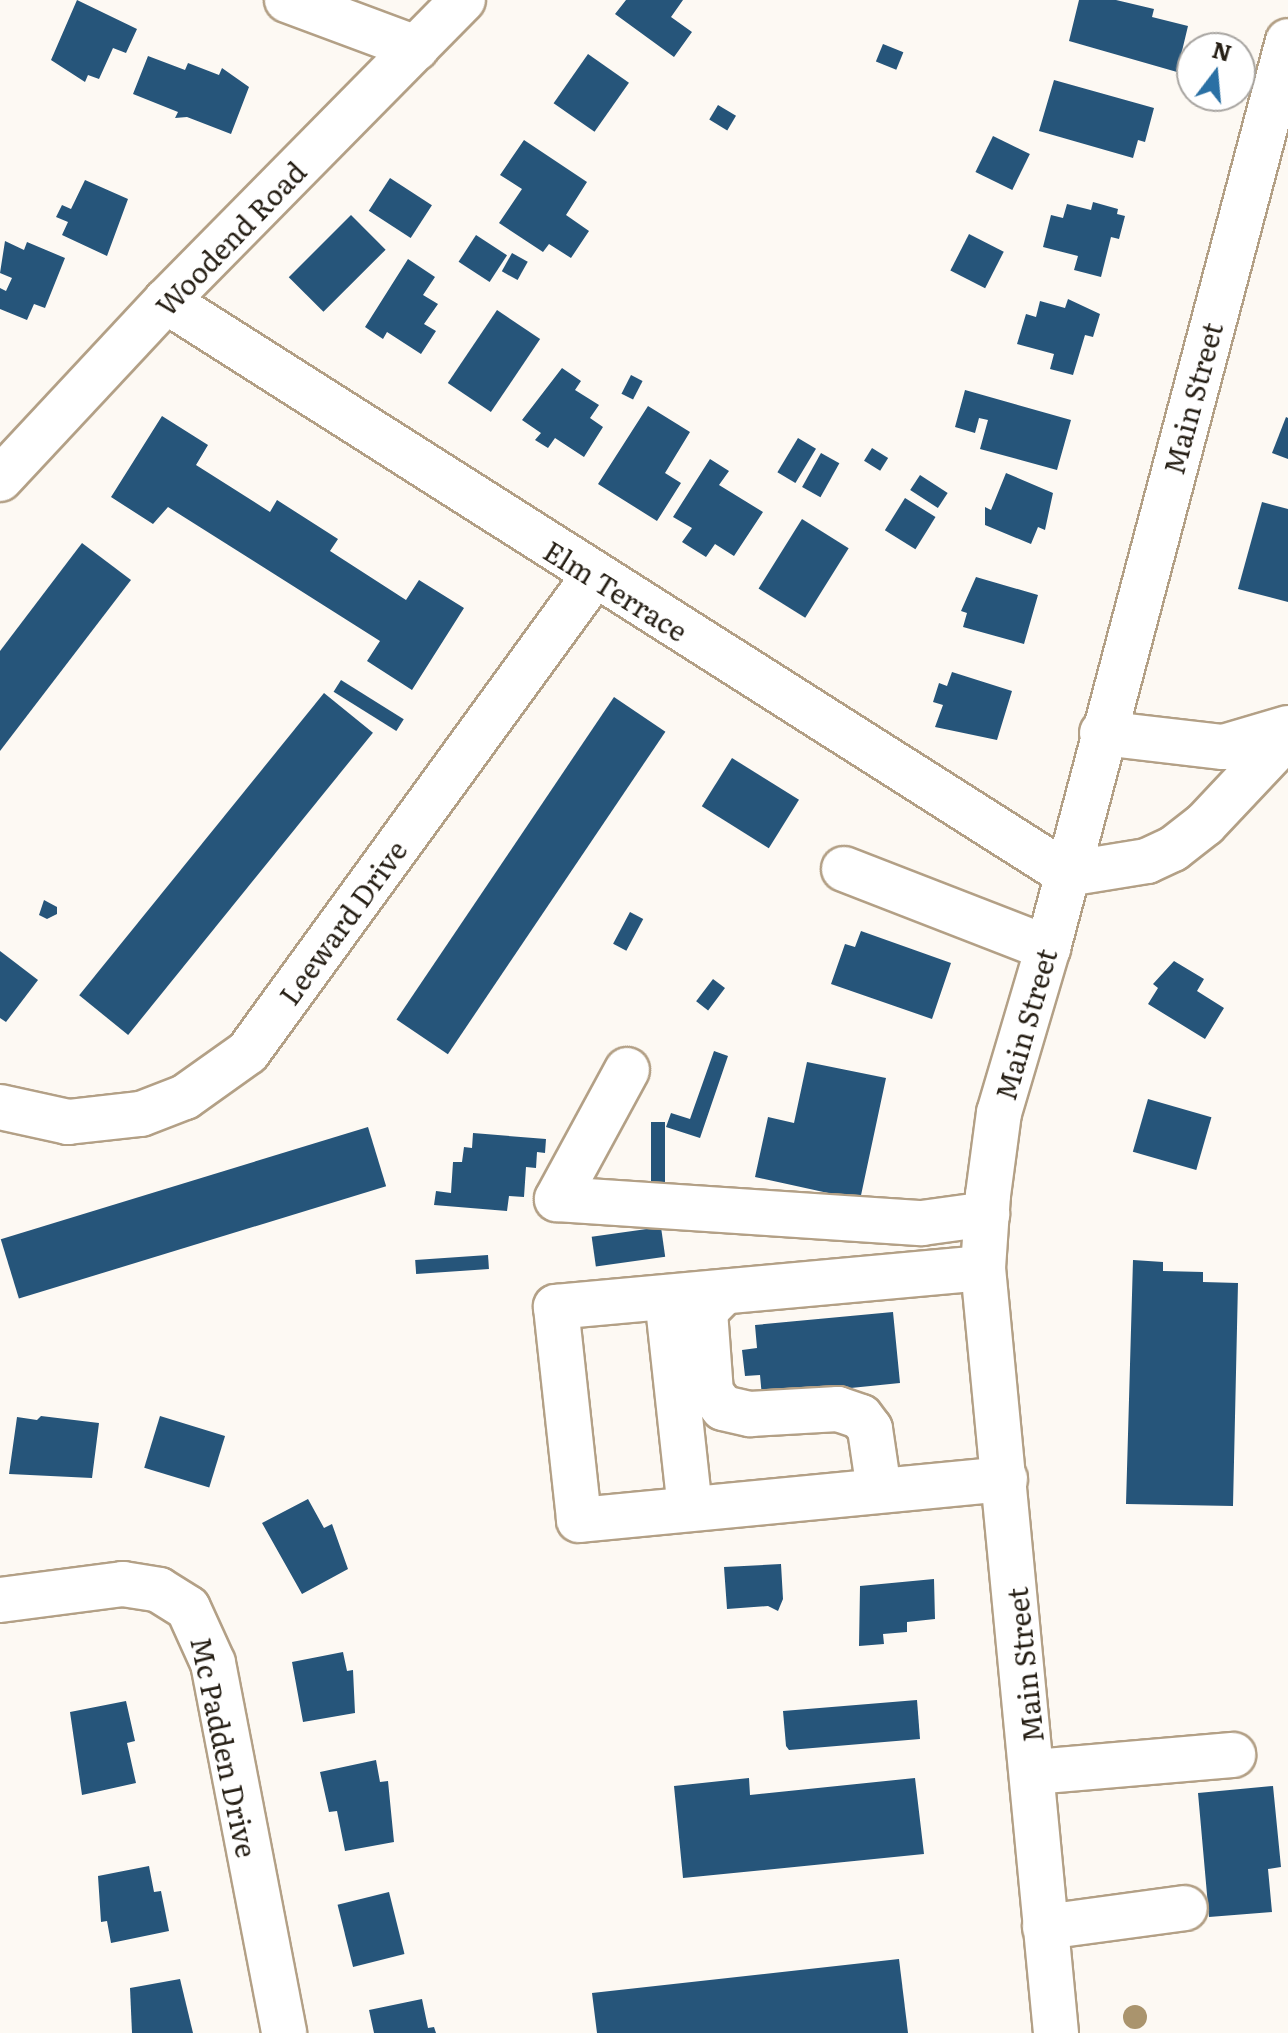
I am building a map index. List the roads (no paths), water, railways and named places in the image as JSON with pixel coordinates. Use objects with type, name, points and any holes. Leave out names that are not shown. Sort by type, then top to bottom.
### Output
[{"type":"street","points":[[287,0],[416,48]]},
{"type":"street","name":"Woodend Road","points":[[0,479],[166,301],[463,0]]},
{"type":"street","name":"Main Street","points":[[1056,2033],[1034,1772],[983,1268],[987,1214],[999,1113],[1048,948],[1102,733],[1288,41]]},
{"type":"street","name":"Elm Terrace","points":[[166,301],[1067,874]]},
{"type":"street","name":"Leeward Drive","points":[[0,1107],[68,1122],[141,1114],[185,1097],[248,1052],[594,576]]},
{"type":"street","points":[[1102,733],[1223,747],[1288,728]]},
{"type":"street","points":[[1067,874],[1147,861],[1173,849],[1205,824],[1288,736]]},
{"type":"street","points":[[844,869],[1048,948]]},
{"type":"street","points":[[627,1070],[557,1199],[922,1223],[987,1214]]},
{"type":"street","points":[[983,1268],[556,1307],[579,1520],[1005,1479]]},
{"type":"street","points":[[724,1292],[705,1311],[706,1371],[717,1401],[723,1408],[750,1414],[838,1409],[861,1417],[870,1429],[879,1490]]},
{"type":"street","points":[[667,1297],[690,1509]]},
{"type":"street","name":"Mc Padden Drive","points":[[0,1600],[143,1586],[174,1598],[194,1617],[213,1663],[284,2033]]},
{"type":"street","points":[[1034,1772],[1233,1755]]},
{"type":"street","points":[[1045,1927],[1185,1908]]}]
